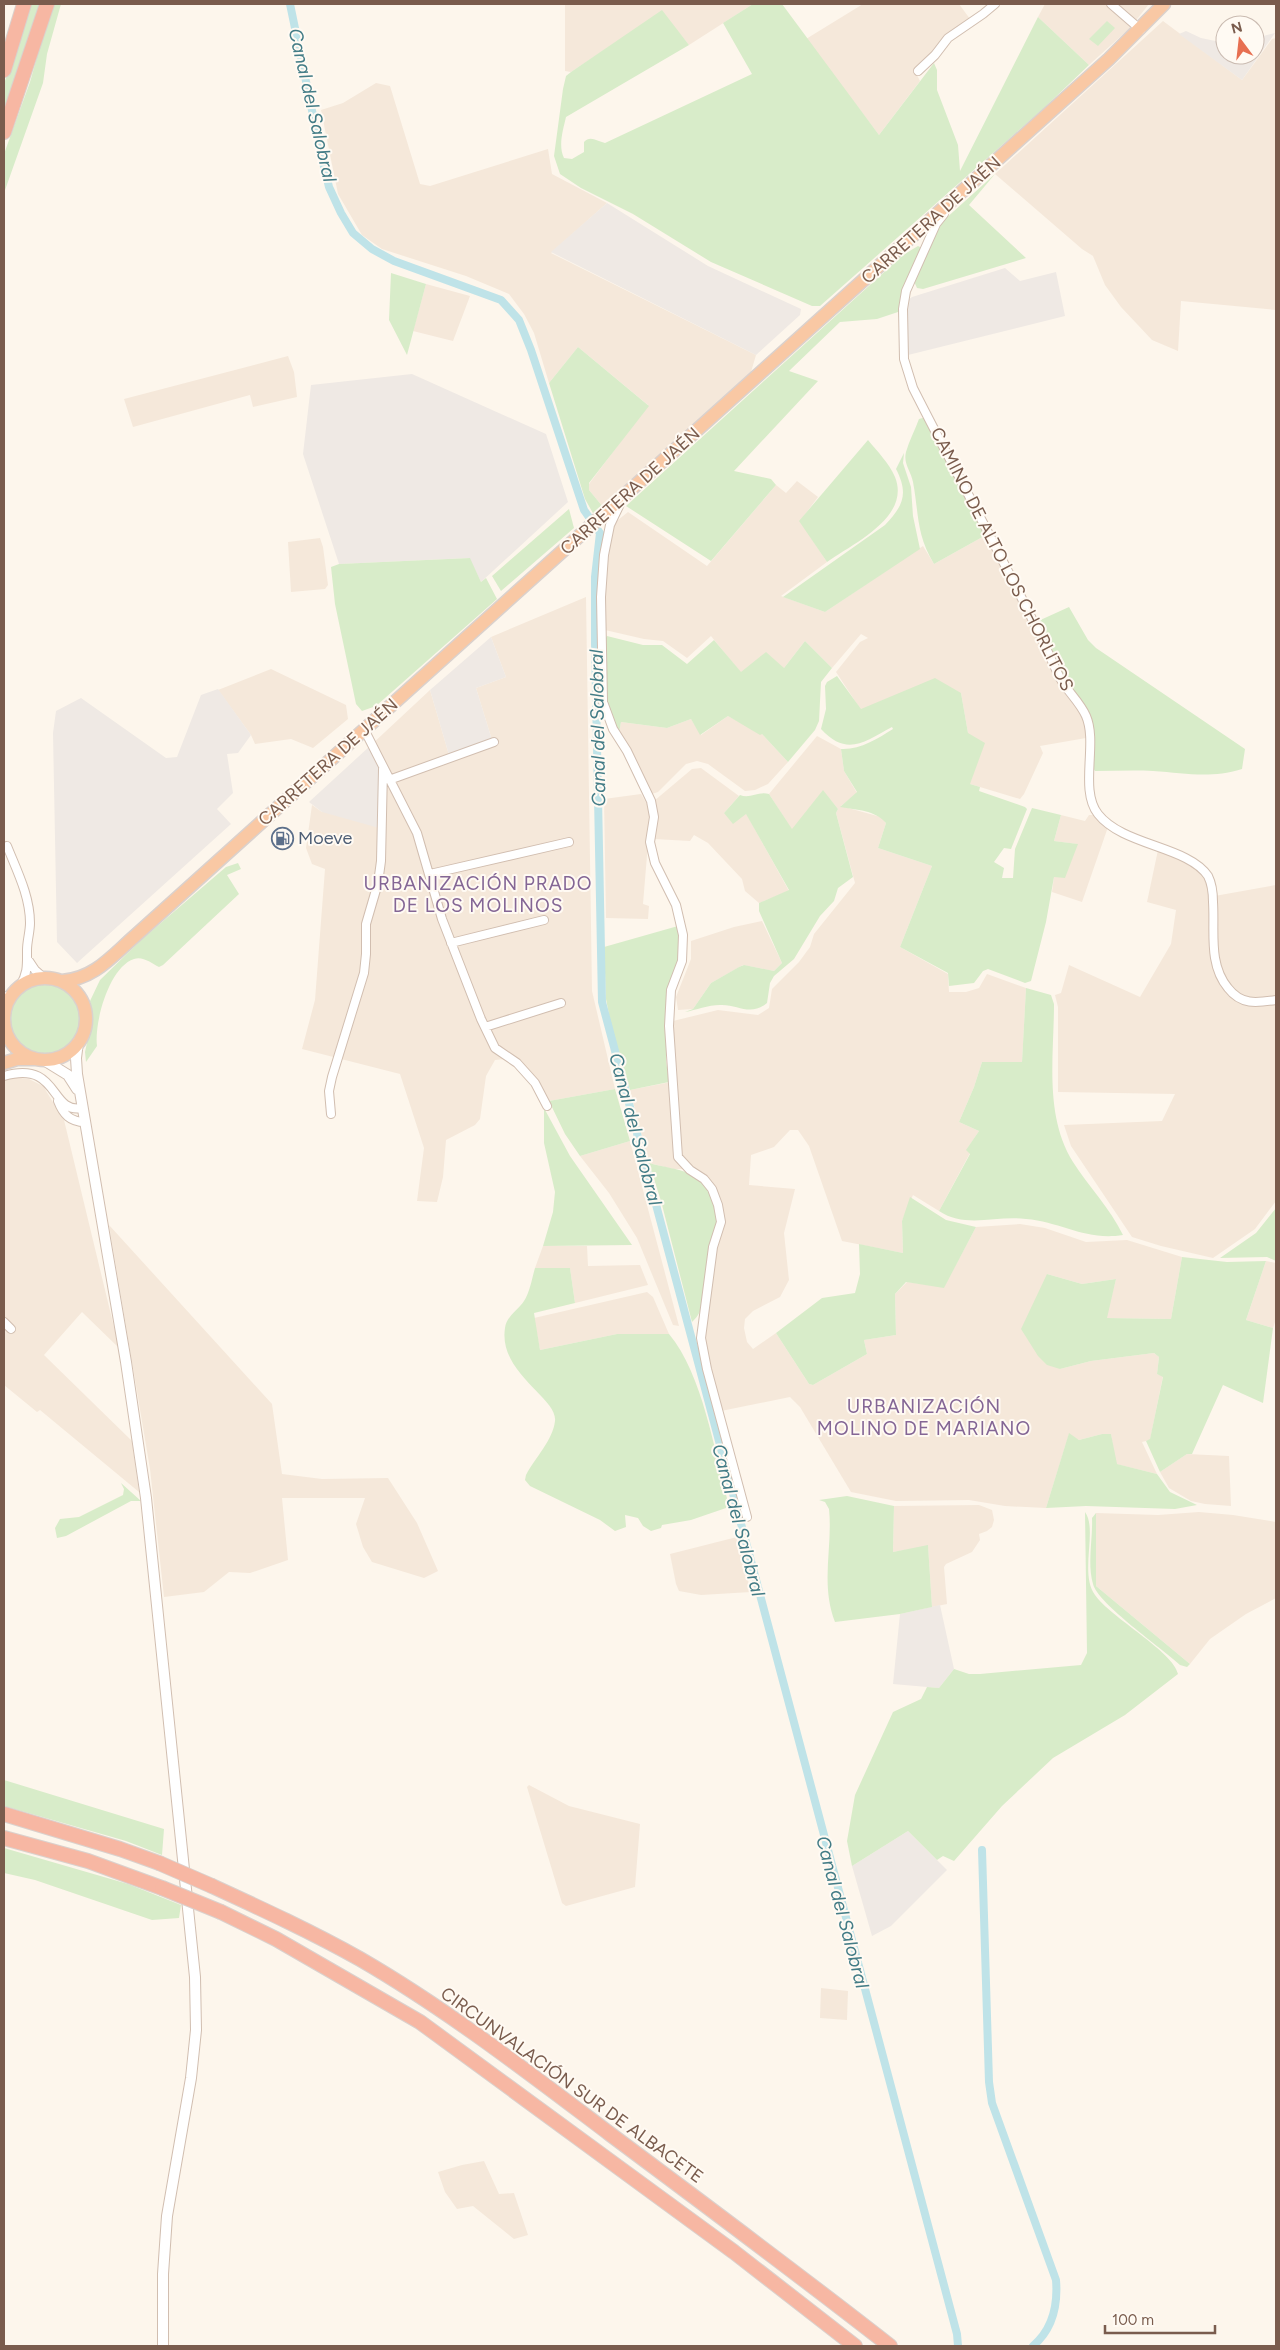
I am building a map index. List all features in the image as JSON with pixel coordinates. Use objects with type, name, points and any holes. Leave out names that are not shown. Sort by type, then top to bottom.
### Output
[{"type":"highway","points":[[4,70],[24,4]]},
{"type":"highway","points":[[4,132],[47,4]]},
{"type":"highway","name":"CARRETERA DE JAÉN","points":[[62,981],[76,980],[91,974],[956,198],[1141,30],[1164,4]]},
{"type":"highway","points":[[4,1063],[16,1059],[58,1058],[68,1052],[78,1042],[86,1024],[84,996],[91,974]]},
{"type":"highway","points":[[39,1059],[25,1055],[9,1039],[4,1014],[12,993],[34,979],[44,978],[62,981],[76,992],[86,1013]]},
{"type":"highway","name":"CIRCUNVALACIÓN SUR DE ALBACETE","points":[[4,1814],[120,1849],[159,1863],[282,1919],[360,1959],[433,2006],[518,2065],[890,2346]]},
{"type":"highway","points":[[4,1838],[88,1861],[221,1912],[276,1939],[420,2022],[734,2252],[855,2346]]},
{"type":"street","points":[[918,71],[935,55],[948,38],[995,4]]},
{"type":"street","points":[[1111,4],[1141,30]]},
{"type":"street","name":"CAMINO DE ALTO LOS CHORLITOS","points":[[956,198],[936,224],[906,291],[904,360],[911,381],[964,490],[1036,625],[1061,679],[1086,714],[1090,729],[1091,796],[1096,812],[1110,826],[1142,842],[1187,860],[1207,875],[1212,891],[1216,967],[1223,982],[1233,994],[1246,1002],[1258,1003],[1276,1000]]},
{"type":"street","points":[[622,498],[610,525],[604,555],[601,596],[603,702],[613,729],[627,751],[651,801],[654,817],[650,842],[655,863],[676,905],[683,935],[682,961],[671,990],[669,1026],[678,1157],[712,1189],[718,1206],[721,1222],[714,1247],[701,1338],[707,1369],[747,1517]]},
{"type":"street","points":[[364,729],[417,834],[442,919],[495,1048],[516,1063],[535,1083],[547,1106]]},
{"type":"street","points":[[389,780],[494,742]]},
{"type":"street","points":[[331,1114],[330,1084],[364,973],[366,924],[380,872],[383,767]]},
{"type":"street","points":[[430,874],[569,842]]},
{"type":"street","points":[[7,846],[25,890],[29,909],[26,974],[12,993]]},
{"type":"street","points":[[451,943],[544,920]]},
{"type":"street","points":[[28,959],[35,970],[44,978]]},
{"type":"street","points":[[485,1027],[561,1003]]},
{"type":"street","points":[[78,1042],[76,1058],[80,1096],[126,1362],[146,1498],[195,1977],[196,2030],[191,2078],[167,2226],[163,2274],[163,2346]]},
{"type":"street","points":[[39,1059],[68,1075],[80,1096]]},
{"type":"street","points":[[4,1076],[24,1072],[31,1073],[49,1083],[66,1107],[73,1110],[82,1108]]},
{"type":"street","points":[[55,1092],[61,1109],[76,1122],[85,1122]]},
{"type":"street","points":[[4,1322],[11,1329]]},
{"type":"shaded area","points":[[565,4],[753,4],[689,45],[662,12],[571,72],[565,71]]},
{"type":"shaded area","points":[[863,4],[959,4],[970,19],[914,69],[920,81],[879,135],[806,39]]},
{"type":"shaded area","points":[[1045,4],[1149,4],[1130,28],[1089,65],[1038,17]]},
{"type":"shaded area","points":[[1163,21],[1215,60],[1215,65],[1222,65],[1242,80],[1253,65],[1265,65],[1265,49],[1272,39],[1276,38],[1276,310],[1181,301],[1178,351],[1152,340],[1121,307],[1105,285],[1093,256],[1082,249],[995,174]]},
{"type":"shaded area","points":[[1186,31],[1201,38],[1215,41],[1215,60],[1179,34]]},
{"type":"shaded area","points":[[1275,33],[1265,47],[1265,36]]},
{"type":"shaded area","points":[[1221,65],[1253,65],[1242,80]]},
{"type":"shaded area","points":[[376,83],[390,86],[420,184],[430,186],[548,149],[552,174],[607,203],[551,253],[756,355],[751,372],[603,507],[589,490],[589,484],[648,405],[578,347],[549,383],[534,333],[524,314],[509,294],[466,276],[382,249],[362,235],[338,194],[321,110],[343,103]]},
{"type":"shaded area","points":[[607,203],[708,266],[801,309],[800,315],[756,355],[551,252]]},
{"type":"shaded area","points":[[1005,268],[1020,281],[1056,272],[1065,316],[908,355],[908,300],[912,297]]},
{"type":"shaded area","points":[[426,284],[470,296],[453,341],[413,331]]},
{"type":"shaded area","points":[[288,356],[294,372],[297,397],[253,407],[250,395],[133,427],[124,399]]},
{"type":"shaded area","points":[[412,374],[546,434],[568,502],[481,582],[469,558],[339,564],[303,454],[311,385]]},
{"type":"shaded area","points":[[797,481],[818,497],[800,521],[827,562],[781,596],[825,612],[923,546],[934,564],[986,535],[1082,712],[1086,729],[1086,738],[1040,746],[1043,753],[1020,799],[970,784],[968,733],[961,693],[861,710],[836,672],[860,642],[868,638],[861,634],[832,668],[805,641],[784,668],[741,673],[711,636],[687,658],[663,641],[644,639],[605,630],[603,598],[606,563],[613,524],[628,512],[707,566],[776,485],[786,493]]},
{"type":"shaded area","points":[[320,538],[328,585],[325,589],[291,592],[288,542]]},
{"type":"shaded area","points":[[586,597],[592,991],[615,1089],[549,1101],[532,1076],[505,1059],[495,1060],[486,1076],[480,1119],[475,1125],[446,1140],[443,1177],[437,1202],[417,1201],[424,1148],[400,1074],[302,1049],[315,1000],[325,869],[312,864],[306,848],[312,805],[322,812],[370,746],[430,690],[449,755],[492,740],[476,688],[506,677],[491,637]]},
{"type":"shaded area","points":[[491,637],[506,677],[476,688],[492,740],[449,755],[430,690]]},
{"type":"shaded area","points":[[271,669],[346,705],[348,719],[313,748],[291,739],[255,744],[251,735],[218,690]]},
{"type":"shaded area","points":[[218,689],[251,735],[238,753],[227,754],[233,793],[217,809],[231,824],[77,963],[57,942],[53,733],[56,711],[81,698],[166,758],[177,757],[201,695]]},
{"type":"shaded area","points":[[728,716],[762,734],[788,762],[768,784],[755,790],[745,791],[708,764],[697,761],[686,764],[658,792],[652,794],[619,733],[621,722],[667,728],[691,719],[701,735]]},
{"type":"shaded area","points":[[817,736],[841,749],[844,771],[857,793],[841,806],[881,817],[886,823],[878,848],[932,866],[900,947],[948,974],[949,992],[966,992],[979,988],[987,974],[1026,988],[1022,1063],[982,1062],[959,1122],[979,1131],[967,1149],[970,1153],[939,1211],[913,1195],[902,1221],[903,1253],[842,1241],[809,1146],[798,1130],[790,1130],[774,1147],[751,1155],[749,1185],[795,1189],[784,1233],[789,1280],[780,1297],[753,1311],[745,1319],[744,1328],[747,1342],[753,1349],[776,1333],[809,1384],[813,1385],[867,1354],[864,1340],[896,1335],[895,1294],[907,1282],[944,1287],[976,1227],[1020,1224],[1045,1228],[1086,1242],[1127,1240],[1182,1257],[1171,1319],[1106,1318],[1116,1279],[1082,1284],[1047,1274],[1060,1369],[1091,1361],[1154,1353],[1159,1357],[1157,1374],[1163,1376],[1150,1440],[1142,1442],[1157,1474],[1116,1464],[1111,1434],[1102,1434],[1079,1440],[1069,1434],[1046,1508],[1005,1506],[969,1500],[896,1501],[851,1492],[800,1407],[790,1397],[721,1411],[704,1337],[713,1259],[724,1219],[721,1199],[713,1184],[692,1169],[673,1169],[649,1163],[630,1090],[676,1081],[673,1021],[718,1010],[758,1015],[769,1008],[772,989],[799,962],[810,947],[814,934],[855,883],[836,813],[838,809],[823,791],[792,830],[769,794]]},
{"type":"shaded area","points":[[370,746],[380,769],[379,828],[322,812],[309,802]]},
{"type":"shaded area","points":[[701,768],[739,796],[724,813],[746,813],[789,891],[759,903],[745,891],[742,879],[708,843],[694,835],[690,841],[654,839],[658,814],[654,801],[692,769]]},
{"type":"shaded area","points":[[641,794],[648,806],[650,819],[643,904],[649,906],[648,919],[606,918],[604,799]]},
{"type":"shaded area","points":[[1061,815],[1085,821],[1089,815],[1095,815],[1108,827],[1082,902],[1052,892],[1054,877],[1077,844],[1054,841]]},
{"type":"shaded area","points":[[1158,850],[1185,861],[1205,876],[1209,897],[1276,885],[1276,1201],[1255,1229],[1213,1258],[1132,1237],[1071,1146],[1064,1125],[1162,1121],[1175,1094],[1058,1092],[1058,1007],[1055,995],[1061,993],[1069,965],[1140,997],[1171,944],[1176,910],[1147,902]]},
{"type":"shaded area","points":[[762,921],[782,963],[774,971],[743,965],[711,983],[693,1009],[678,1010],[676,997],[691,959],[691,941],[734,927]]},
{"type":"shaded area","points":[[12,1077],[29,1079],[43,1086],[64,1120],[119,1348],[82,1312],[44,1355],[132,1441],[139,1492],[40,1410],[37,1412],[4,1385],[4,1081]]},
{"type":"shaded area","points":[[630,1141],[679,1326],[673,1325],[637,1238],[609,1193],[580,1156]]},
{"type":"shaded area","points":[[109,1225],[272,1404],[282,1474],[322,1479],[388,1478],[417,1523],[438,1571],[424,1578],[372,1562],[363,1547],[356,1524],[365,1498],[282,1498],[288,1560],[250,1573],[229,1572],[204,1592],[164,1597],[150,1469]]},
{"type":"shaded area","points":[[543,1246],[587,1246],[588,1266],[640,1265],[648,1285],[575,1303],[570,1268],[535,1268]]},
{"type":"shaded area","points":[[1266,1261],[1276,1263],[1276,1319],[1273,1328],[1246,1320]]},
{"type":"shaded area","points":[[647,1292],[653,1297],[669,1334],[617,1334],[540,1350],[534,1318]]},
{"type":"shaded area","points":[[1187,1454],[1229,1456],[1231,1506],[1191,1501],[1169,1488],[1160,1472]]},
{"type":"shaded area","points":[[979,1505],[992,1510],[994,1520],[992,1527],[979,1534],[980,1540],[972,1552],[946,1564],[944,1567],[947,1604],[932,1607],[928,1546],[893,1552],[894,1506]]},
{"type":"shaded area","points":[[1199,1512],[1276,1522],[1276,1598],[1246,1614],[1210,1639],[1190,1664],[1096,1586],[1096,1513],[1158,1515]]},
{"type":"shaded area","points":[[737,1537],[751,1592],[701,1595],[679,1591],[670,1554]]},
{"type":"shaded area","points":[[940,1605],[954,1669],[939,1688],[893,1684],[900,1614]]},
{"type":"shaded area","points":[[529,1785],[569,1806],[640,1824],[635,1887],[566,1906],[562,1903],[527,1787]]},
{"type":"shaded area","points":[[908,1831],[947,1870],[891,1926],[872,1936],[852,1866]]},
{"type":"shaded area","points":[[821,1988],[848,1991],[847,2020],[820,2018]]},
{"type":"shaded area","points":[[484,2161],[499,2194],[514,2193],[528,2235],[514,2239],[473,2206],[457,2209],[445,2192],[438,2172]]},
{"type":"green space","points":[[30,4],[42,4],[4,119],[4,84]]},
{"type":"green space","points":[[52,4],[61,4],[47,54],[43,83],[4,193],[4,154],[30,82]]},
{"type":"green space","points":[[753,4],[782,4],[879,135],[934,63],[937,70],[937,90],[958,145],[960,171],[1038,17],[1089,65],[1044,108],[820,306],[812,306],[711,262],[633,214],[581,188],[560,174],[554,156],[563,89],[566,76],[571,72],[662,10],[689,45],[566,117],[561,148],[564,158],[572,159],[584,152],[584,142],[586,140],[594,139],[605,143],[752,74],[723,23]]},
{"type":"green space","points":[[1107,21],[1115,28],[1098,46],[1089,39]]},
{"type":"green space","points":[[995,174],[969,205],[1026,258],[923,289],[917,288],[913,279],[943,221]]},
{"type":"green space","points":[[918,246],[922,248],[901,311],[877,319],[840,322],[789,371],[818,381],[734,471],[771,479],[776,485],[711,561],[626,506],[903,255]]},
{"type":"green space","points":[[391,273],[426,284],[407,355],[389,320]]},
{"type":"green space","points":[[578,347],[649,406],[589,483],[589,490],[603,507],[594,515],[585,499],[549,383]]},
{"type":"green space","points":[[926,417],[986,535],[934,564],[921,533],[913,482],[905,456],[919,419]]},
{"type":"green space","points":[[868,440],[886,462],[895,477],[898,491],[895,504],[888,516],[877,527],[827,562],[799,521]]},
{"type":"green space","points":[[904,453],[903,463],[911,487],[913,516],[920,549],[825,612],[783,597],[885,525],[891,518],[900,506],[902,499],[902,486],[896,469]]},
{"type":"green space","points":[[569,509],[574,528],[501,591],[492,576]]},
{"type":"green space","points":[[470,558],[481,582],[486,578],[497,599],[376,706],[362,711],[356,704],[335,604],[331,567],[339,564]]},
{"type":"green space","points":[[1069,607],[1088,640],[1096,648],[1245,749],[1242,769],[1208,775],[1146,771],[1095,771],[1092,766],[1092,721],[1059,670],[1036,622]]},
{"type":"green space","points":[[607,636],[643,645],[662,645],[687,664],[714,640],[741,672],[766,652],[784,668],[805,641],[832,668],[821,682],[819,721],[815,730],[788,762],[762,734],[760,735],[728,716],[700,735],[691,719],[667,728],[621,722],[619,733],[605,703],[605,639]]},
{"type":"green space","points":[[837,676],[861,709],[935,678],[961,693],[968,733],[985,743],[970,784],[980,787],[979,791],[1027,809],[1011,849],[1004,848],[994,862],[1004,868],[1002,878],[1013,878],[1015,849],[1032,808],[1061,815],[1054,841],[1078,844],[1065,878],[1054,877],[1046,922],[1031,981],[1025,983],[988,969],[983,971],[974,983],[949,986],[948,973],[900,947],[932,866],[878,848],[886,823],[877,815],[840,807],[857,792],[844,771],[841,749],[862,746],[893,729],[892,727],[873,738],[856,744],[839,743],[830,738],[821,729],[826,709],[825,686],[827,682]]},
{"type":"green space","points":[[823,790],[838,809],[836,813],[853,877],[838,888],[834,901],[820,916],[794,959],[774,976],[770,983],[767,1003],[761,1007],[749,1010],[720,1005],[685,1012],[693,1009],[711,983],[739,967],[744,965],[774,971],[782,963],[759,911],[759,903],[789,890],[746,814],[733,824],[724,813],[740,795],[769,794],[792,829]]},
{"type":"green space","points":[[238,863],[241,869],[227,875],[239,894],[163,965],[159,967],[147,960],[137,958],[125,964],[117,973],[101,1010],[97,1046],[86,1062],[85,1052],[92,1019],[90,1001],[100,980],[141,940],[226,867]]},
{"type":"green space","points":[[678,926],[681,935],[678,966],[667,994],[666,1061],[669,1082],[630,1090],[613,1035],[606,999],[604,947]]},
{"type":"green space","points":[[52,984],[65,990],[74,999],[78,1005],[80,1019],[78,1033],[70,1044],[59,1052],[38,1054],[31,1052],[20,1044],[12,1033],[10,1012],[12,1005],[20,994],[31,986]]},
{"type":"green space","points":[[1026,988],[1051,995],[1054,1004],[1052,1064],[1054,1105],[1064,1144],[1073,1162],[1112,1216],[1123,1235],[1097,1235],[1026,1219],[960,1219],[939,1211],[970,1154],[966,1150],[979,1131],[959,1122],[982,1062],[1022,1062]]},
{"type":"green space","points":[[615,1089],[630,1141],[580,1156],[565,1134],[549,1101]]},
{"type":"green space","points":[[544,1108],[570,1156],[632,1245],[543,1246],[553,1212],[555,1192],[544,1143]]},
{"type":"green space","points":[[649,1163],[680,1170],[697,1178],[710,1193],[717,1214],[718,1224],[707,1262],[702,1304],[697,1317],[692,1322],[661,1201]]},
{"type":"green space","points":[[910,1197],[946,1220],[976,1227],[944,1288],[906,1282],[895,1294],[896,1335],[864,1340],[867,1354],[813,1385],[809,1384],[776,1333],[822,1298],[855,1293],[860,1274],[859,1244],[903,1253],[902,1221]]},
{"type":"green space","points":[[1276,1208],[1276,1261],[1267,1257],[1220,1258],[1256,1233]]},
{"type":"green space","points":[[1182,1257],[1227,1262],[1266,1261],[1246,1320],[1273,1328],[1263,1403],[1223,1385],[1192,1454],[1187,1454],[1160,1472],[1146,1441],[1150,1439],[1163,1377],[1157,1374],[1159,1357],[1154,1353],[1091,1361],[1060,1369],[1047,1365],[1038,1356],[1021,1329],[1047,1274],[1082,1284],[1116,1279],[1107,1318],[1171,1319]]},
{"type":"green space","points":[[535,1268],[570,1268],[575,1303],[534,1313],[540,1350],[617,1334],[669,1334],[691,1370],[699,1391],[728,1502],[726,1508],[691,1520],[662,1525],[661,1528],[651,1531],[643,1526],[638,1518],[625,1515],[626,1527],[615,1531],[600,1520],[530,1486],[525,1480],[526,1475],[551,1435],[555,1421],[553,1412],[547,1403],[528,1383],[510,1358],[505,1344],[506,1324],[526,1297]]},
{"type":"green space","points":[[1069,1433],[1079,1440],[1102,1434],[1111,1434],[1117,1464],[1157,1474],[1170,1492],[1197,1505],[1175,1509],[1086,1506],[1046,1508]]},
{"type":"green space","points":[[121,1483],[141,1501],[131,1501],[66,1536],[57,1538],[55,1528],[60,1519],[79,1517],[123,1495],[124,1489]]},
{"type":"green space","points":[[847,1496],[894,1506],[893,1552],[928,1545],[932,1607],[900,1614],[835,1622],[828,1593],[829,1509],[825,1502],[819,1500]]},
{"type":"green space","points":[[1085,1512],[1089,1520],[1090,1529],[1089,1575],[1095,1595],[1114,1614],[1165,1655],[1174,1665],[1178,1674],[1125,1715],[1053,1758],[1002,1806],[954,1861],[943,1856],[937,1860],[908,1831],[852,1866],[847,1841],[855,1795],[893,1712],[921,1699],[927,1687],[939,1688],[954,1669],[969,1674],[980,1674],[1081,1665],[1087,1653]]},
{"type":"green space","points":[[1096,1513],[1096,1586],[1190,1664],[1187,1667],[1180,1665],[1132,1626],[1097,1593],[1090,1568],[1092,1518]]},
{"type":"green space","points":[[4,1780],[164,1829],[162,1855],[126,1841],[4,1806]]},
{"type":"green space","points":[[4,1848],[128,1884],[181,1905],[179,1918],[152,1920],[35,1880],[4,1873]]},
{"type":"waterway","name":"Canal del Salobral","points":[[290,4],[329,187],[341,213],[353,233],[372,249],[394,261],[501,300],[519,320],[531,350],[584,510],[600,533],[595,577],[595,643],[602,1002],[957,2334],[958,2346]]},
{"type":"waterway","points":[[982,1850],[989,2082],[992,2103],[1056,2280],[1053,2316],[1045,2332],[1033,2346]]},
{"type":"place","name":"Moeve","points":[[282,838]]},
{"type":"district","name":"URBANIZACIÓN PRADO DE LOS MOLINOS","points":[[478,894]]},
{"type":"district","name":"URBANIZACIÓN MOLINO DE MARIANO","points":[[924,1417]]}]
